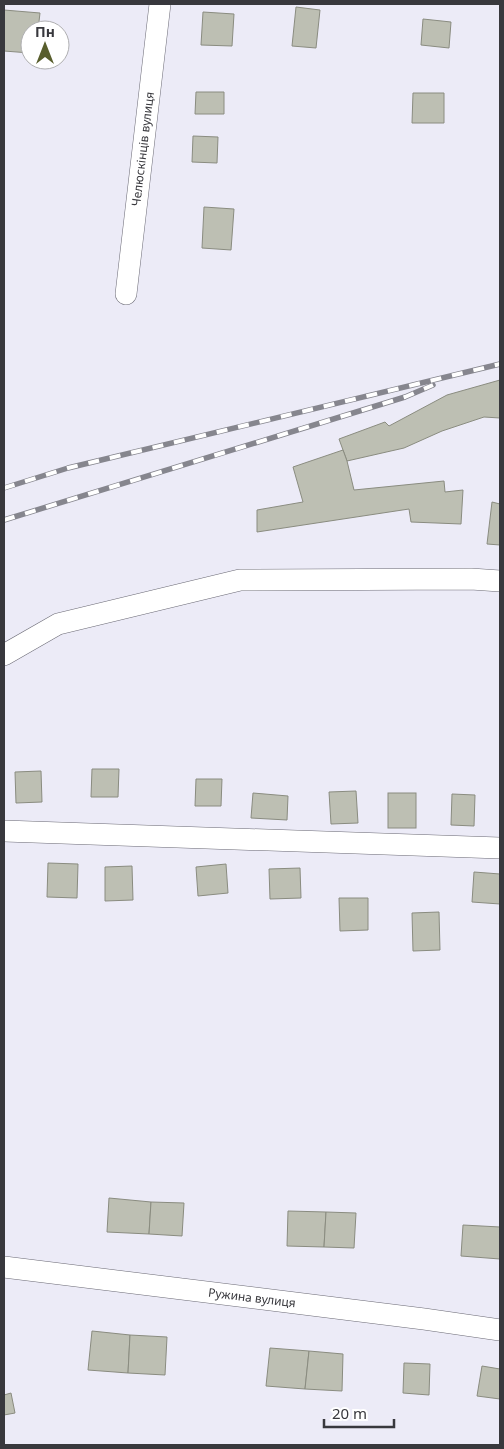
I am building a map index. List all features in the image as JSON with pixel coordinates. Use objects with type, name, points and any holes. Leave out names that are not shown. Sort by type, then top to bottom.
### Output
[{"type":"street","name":"Челюскінців вулиця","points":[[126,294],[160,4]]},
{"type":"street","points":[[4,655],[58,624],[240,580],[471,579],[500,581]]},
{"type":"street","points":[[4,831],[500,848]]},
{"type":"street","name":"Ружина вулиця","points":[[4,1267],[500,1330]]},
{"type":"building","points":[[296,7],[320,10],[316,48],[292,46]]},
{"type":"building","points":[[4,10],[40,13],[39,20],[20,20],[20,52],[4,51]]},
{"type":"building","points":[[203,12],[234,14],[232,46],[201,45]]},
{"type":"building","points":[[423,19],[451,22],[449,48],[421,45]]},
{"type":"building","points":[[196,92],[224,92],[224,114],[195,114]]},
{"type":"building","points":[[413,93],[444,93],[444,123],[412,123]]},
{"type":"building","points":[[193,136],[218,137],[217,163],[192,162]]},
{"type":"building","points":[[204,207],[234,209],[231,250],[202,248]]},
{"type":"building","points":[[500,380],[500,418],[484,417],[442,431],[404,448],[347,461],[339,439],[385,422],[389,426],[447,395]]},
{"type":"building","points":[[343,450],[354,490],[444,481],[445,492],[463,490],[461,524],[411,522],[409,509],[257,532],[257,510],[303,502],[293,467]]},
{"type":"building","points":[[492,502],[500,504],[500,545],[487,544]]},
{"type":"building","points":[[92,769],[119,769],[118,797],[91,797]]},
{"type":"building","points":[[41,771],[42,802],[16,803],[15,772]]},
{"type":"building","points":[[196,779],[222,779],[221,806],[195,806]]},
{"type":"building","points":[[356,791],[358,823],[331,824],[329,792]]},
{"type":"building","points":[[253,793],[288,796],[287,820],[251,818]]},
{"type":"building","points":[[388,793],[416,793],[416,828],[388,828]]},
{"type":"building","points":[[452,794],[475,795],[474,826],[451,825]]},
{"type":"building","points":[[48,863],[78,864],[77,898],[47,897]]},
{"type":"building","points":[[226,864],[228,893],[198,896],[196,867]]},
{"type":"building","points":[[132,866],[133,900],[105,901],[105,867]]},
{"type":"building","points":[[300,868],[301,898],[270,899],[269,869]]},
{"type":"building","points":[[474,872],[500,874],[500,904],[472,902]]},
{"type":"building","points":[[339,898],[368,898],[368,930],[340,931]]},
{"type":"building","points":[[439,912],[440,950],[413,951],[412,913]]},
{"type":"building","points":[[109,1198],[151,1202],[149,1234],[107,1232]]},
{"type":"building","points":[[151,1202],[184,1203],[182,1236],[149,1234]]},
{"type":"building","points":[[288,1211],[326,1212],[324,1247],[287,1246]]},
{"type":"building","points":[[326,1212],[356,1213],[354,1248],[324,1247]]},
{"type":"building","points":[[463,1225],[500,1227],[500,1259],[461,1256]]},
{"type":"building","points":[[92,1331],[130,1335],[128,1373],[88,1370]]},
{"type":"building","points":[[130,1335],[167,1337],[165,1375],[128,1373]]},
{"type":"building","points":[[270,1348],[309,1351],[305,1389],[266,1386]]},
{"type":"building","points":[[309,1351],[343,1354],[342,1391],[305,1389]]},
{"type":"building","points":[[404,1363],[430,1364],[429,1395],[403,1393]]},
{"type":"building","points":[[482,1366],[500,1369],[500,1399],[477,1396]]},
{"type":"building","points":[[11,1393],[15,1413],[4,1415],[4,1395]]},
{"type":"railway","points":[[4,488],[68,468],[500,364]]},
{"type":"railway","points":[[4,520],[405,397],[433,385]]}]
